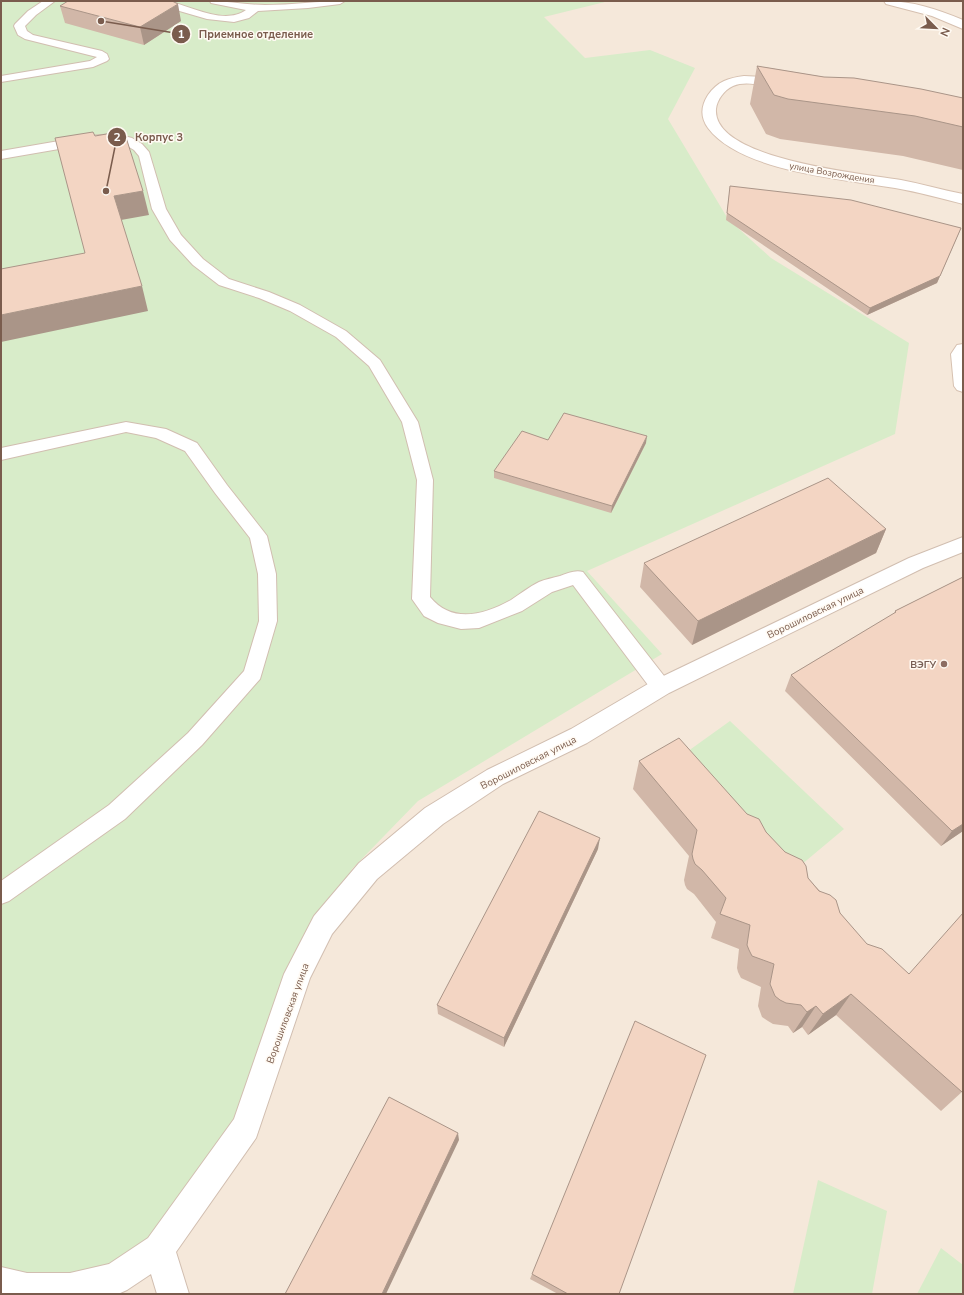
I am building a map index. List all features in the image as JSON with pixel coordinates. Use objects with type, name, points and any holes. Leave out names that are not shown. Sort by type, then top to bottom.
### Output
[{"type":"street","points":[[890,1],[930,11],[961,25]]},
{"type":"street","name":"улица Возрождения","points":[[801,88],[770,82],[749,80],[731,82],[719,88],[709,104],[710,121],[722,135],[748,150],[792,167],[849,178],[910,186],[963,199]]},
{"type":"street","points":[[963,349],[960,354],[963,386]]},
{"type":"street","name":"Ворошиловская улица","points":[[1,1283],[27,1289],[70,1289],[116,1279],[159,1249],[246,1128],[298,974],[323,925],[368,871],[434,816],[495,777],[579,736],[661,687],[916,563],[963,544]]},
{"type":"street","points":[[159,1249],[173,1294]]},
{"type":"lane","points":[[1,79],[93,64],[103,59],[103,56],[98,53],[29,37],[22,33],[19,26],[32,13],[50,1]]},
{"type":"lane","points":[[156,1],[204,15],[228,20],[246,17],[254,9]]},
{"type":"lane","points":[[215,1],[236,7],[254,9],[300,7],[340,1]]},
{"type":"lane","points":[[1,155],[88,140],[116,138],[128,141],[138,147],[145,155],[159,209],[175,237],[198,262],[224,282],[264,295],[294,308],[341,334],[375,363],[410,422],[425,480],[421,599],[431,611],[445,618],[461,622],[479,621],[515,606],[546,587],[577,577],[661,687]]},
{"type":"lane","points":[[1,454],[126,426],[160,434],[191,447],[221,489],[258,536],[267,574],[268,621],[253,674],[195,739],[117,812],[1,894]]},
{"type":"shaded area","points":[[1,1],[963,1],[963,1294],[1,1294]]},
{"type":"green space","points":[[1,1],[609,1],[544,17],[585,58],[650,50],[695,68],[668,119],[728,219],[771,258],[909,343],[895,434],[587,571],[662,654],[418,801],[352,869],[317,926],[226,1163],[142,1280],[1,1294]]},
{"type":"green space","points":[[730,721],[844,829],[795,870],[684,754]]},
{"type":"green space","points":[[818,1180],[887,1211],[872,1294],[793,1294]]},
{"type":"green space","points":[[941,1248],[963,1265],[963,1294],[917,1294]]},
{"type":"building","points":[[68,1],[172,1],[178,4],[140,27],[60,6]]},
{"type":"building","points":[[757,66],[824,77],[854,78],[921,89],[963,98],[963,127],[915,116],[788,99],[774,95]]},
{"type":"building","points":[[124,131],[143,191],[114,196],[142,286],[1,315],[1,269],[85,253],[55,138],[93,132],[95,136]]},
{"type":"building","points":[[730,186],[851,200],[961,228],[940,276],[870,308],[727,213]]},
{"type":"building","points":[[564,413],[647,436],[612,506],[494,471],[522,431],[548,440]]},
{"type":"building","points":[[828,478],[886,529],[698,621],[644,563]]},
{"type":"building","points":[[963,577],[963,824],[952,831],[791,675],[896,612],[895,611]]},
{"type":"building","points":[[679,738],[747,814],[759,819],[766,832],[785,852],[802,860],[806,866],[808,878],[819,891],[830,895],[836,900],[840,913],[867,944],[882,949],[909,974],[963,913],[962,1092],[851,994],[823,1014],[816,1006],[807,1012],[801,1005],[786,1003],[775,996],[770,984],[774,964],[752,956],[747,945],[750,925],[720,914],[726,898],[695,864],[692,854],[697,830],[639,761]]},
{"type":"building","points":[[539,811],[600,838],[504,1038],[437,1005]]},
{"type":"building","points":[[635,1021],[706,1055],[619,1294],[568,1294],[532,1274]]},
{"type":"building","points":[[389,1097],[458,1133],[382,1294],[285,1294]]},
{"type":"place","name":"Приемное отделение","points":[[101,21]]},
{"type":"place","name":"Корпус 3","points":[[106,191]]},
{"type":"place","name":"ВЭГУ","points":[[944,664]]}]
